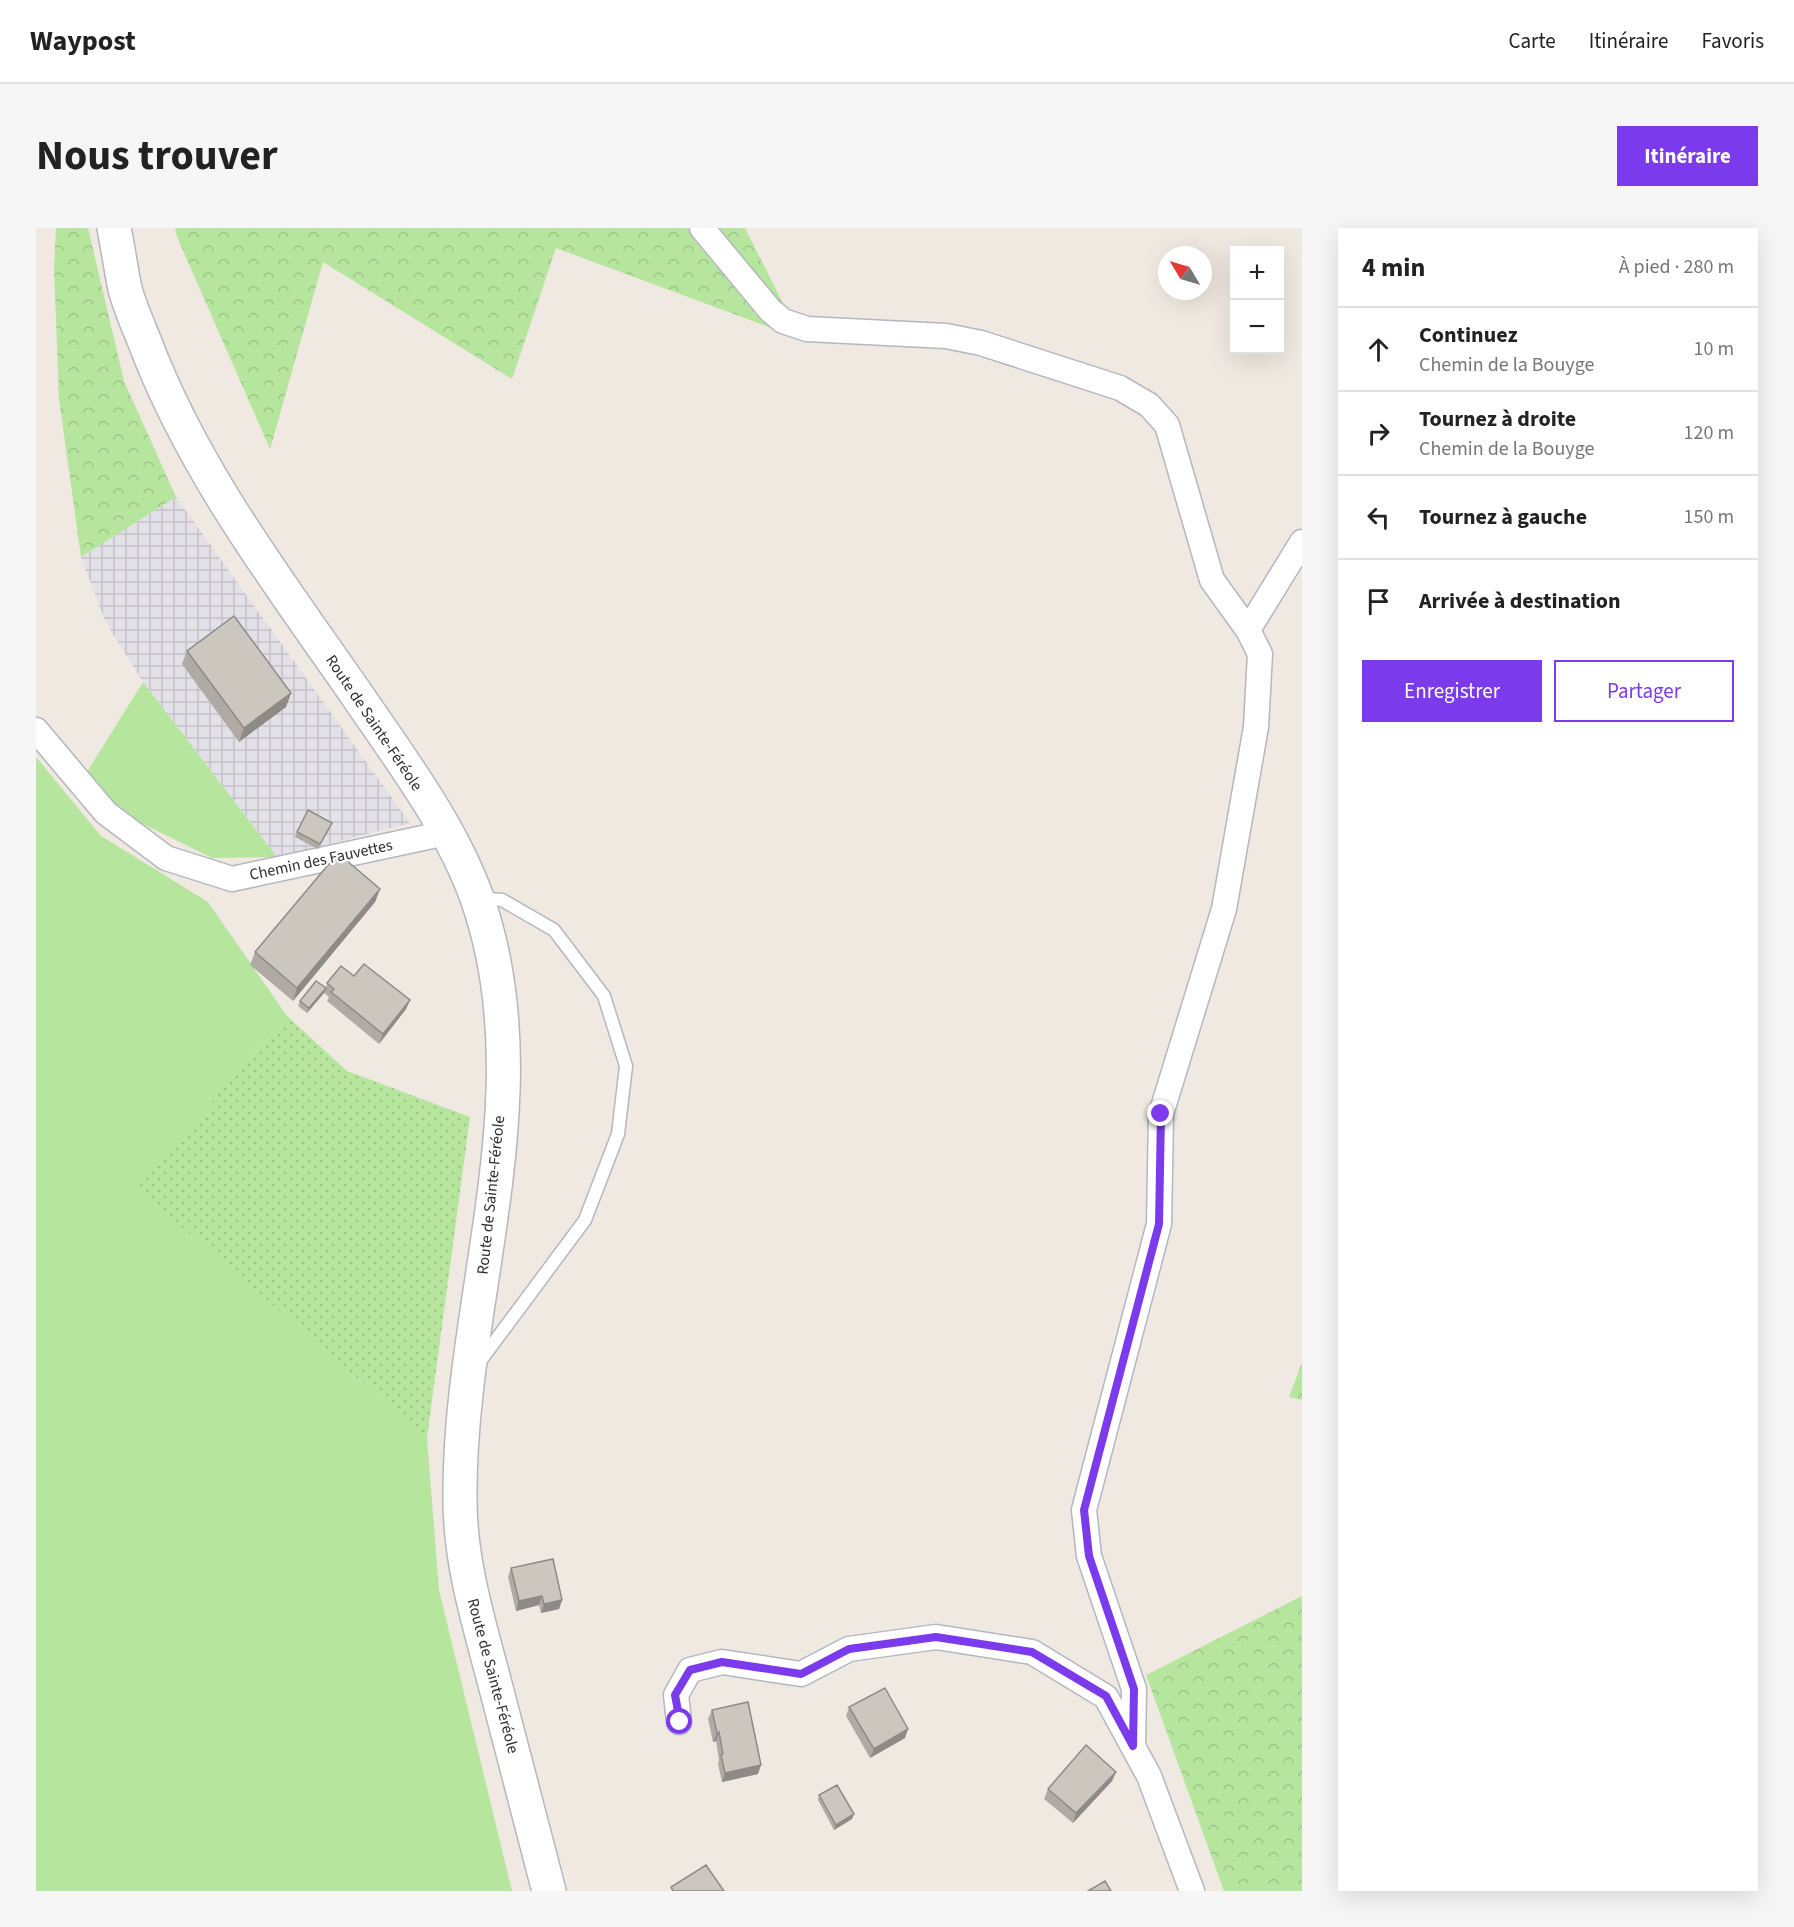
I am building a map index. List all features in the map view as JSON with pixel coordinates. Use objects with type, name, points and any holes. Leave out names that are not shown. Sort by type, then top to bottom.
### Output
[{"type":"main road","name":"Route de Sainte-Féréole","points":[[114,228],[126,293],[158,377],[205,469],[252,543],[407,768],[446,832],[477,898],[496,973],[503,1045],[500,1144],[462,1424],[460,1503],[467,1578],[549,1891]]},
{"type":"street","points":[[702,228],[770,310],[783,321],[807,328],[946,336],[981,343],[1120,388],[1149,405],[1167,425],[1212,580],[1248,630],[1260,654],[1256,727],[1224,909],[1161,1114],[1159,1224],[1084,1510],[1089,1556],[1134,1689],[1133,1746]]},
{"type":"street","points":[[1248,630],[1302,542]]},
{"type":"street","name":"Chemin des Fauvettes","points":[[36,730],[106,813],[166,858],[232,879],[446,832]]},
{"type":"street","points":[[680,1722],[675,1695],[690,1670],[722,1662],[801,1674],[849,1649],[936,1637],[1032,1652],[1106,1696],[1149,1776],[1192,1891]]},
{"type":"lane","points":[[469,1377],[585,1220],[618,1134],[626,1066],[604,996],[554,930],[502,900],[477,898]]},
{"type":"shaded area","points":[[176,497],[410,823],[277,857],[143,682],[105,621],[81,557]]},
{"type":"green space","points":[[56,228],[88,228],[124,381],[176,497],[81,557],[59,399],[54,268]]},
{"type":"green space","points":[[175,228],[745,228],[801,339],[556,248],[512,379],[323,262],[270,449]]},
{"type":"green space","points":[[143,682],[277,857],[212,858],[123,814],[85,775]]},
{"type":"green space","points":[[36,757],[101,836],[208,902],[287,1016],[138,1188],[427,1438],[439,1590],[512,1891],[36,1891]]},
{"type":"green space","points":[[287,1016],[347,1071],[470,1117],[427,1438],[137,1188]]},
{"type":"green space","points":[[1302,1363],[1302,1400],[1289,1397]]},
{"type":"green space","points":[[1302,1596],[1302,1891],[1224,1891],[1146,1675]]},
{"type":"building","points":[[234,616],[291,693],[244,728],[187,651]]},
{"type":"building","points":[[308,810],[332,823],[320,844],[297,832]]},
{"type":"building","points":[[338,853],[380,889],[297,988],[255,952]]},
{"type":"building","points":[[364,964],[410,1000],[383,1034],[331,992],[334,989],[327,983],[341,966],[354,976]]},
{"type":"building","points":[[316,981],[326,988],[309,1008],[300,1001]]},
{"type":"building","points":[[553,1559],[562,1600],[544,1604],[542,1596],[519,1601],[511,1568]]},
{"type":"building","points":[[885,1688],[908,1729],[874,1749],[849,1707]]},
{"type":"building","points":[[748,1702],[761,1765],[725,1773],[719,1732],[717,1733],[712,1710]]},
{"type":"building","points":[[1086,1745],[1116,1772],[1076,1813],[1048,1789]]},
{"type":"building","points":[[837,1785],[854,1814],[836,1825],[819,1795]]},
{"type":"building","points":[[706,1865],[724,1891],[673,1891],[671,1887]]},
{"type":"building","points":[[1105,1881],[1111,1891],[1088,1891]]},
{"type":"route","points":[[680,1722],[675,1695],[690,1670],[722,1662],[801,1674],[849,1649],[936,1637],[1032,1652],[1106,1696],[1133,1746],[1134,1689],[1089,1556],[1084,1510],[1130,1327],[1159,1224],[1161,1114]]}]
